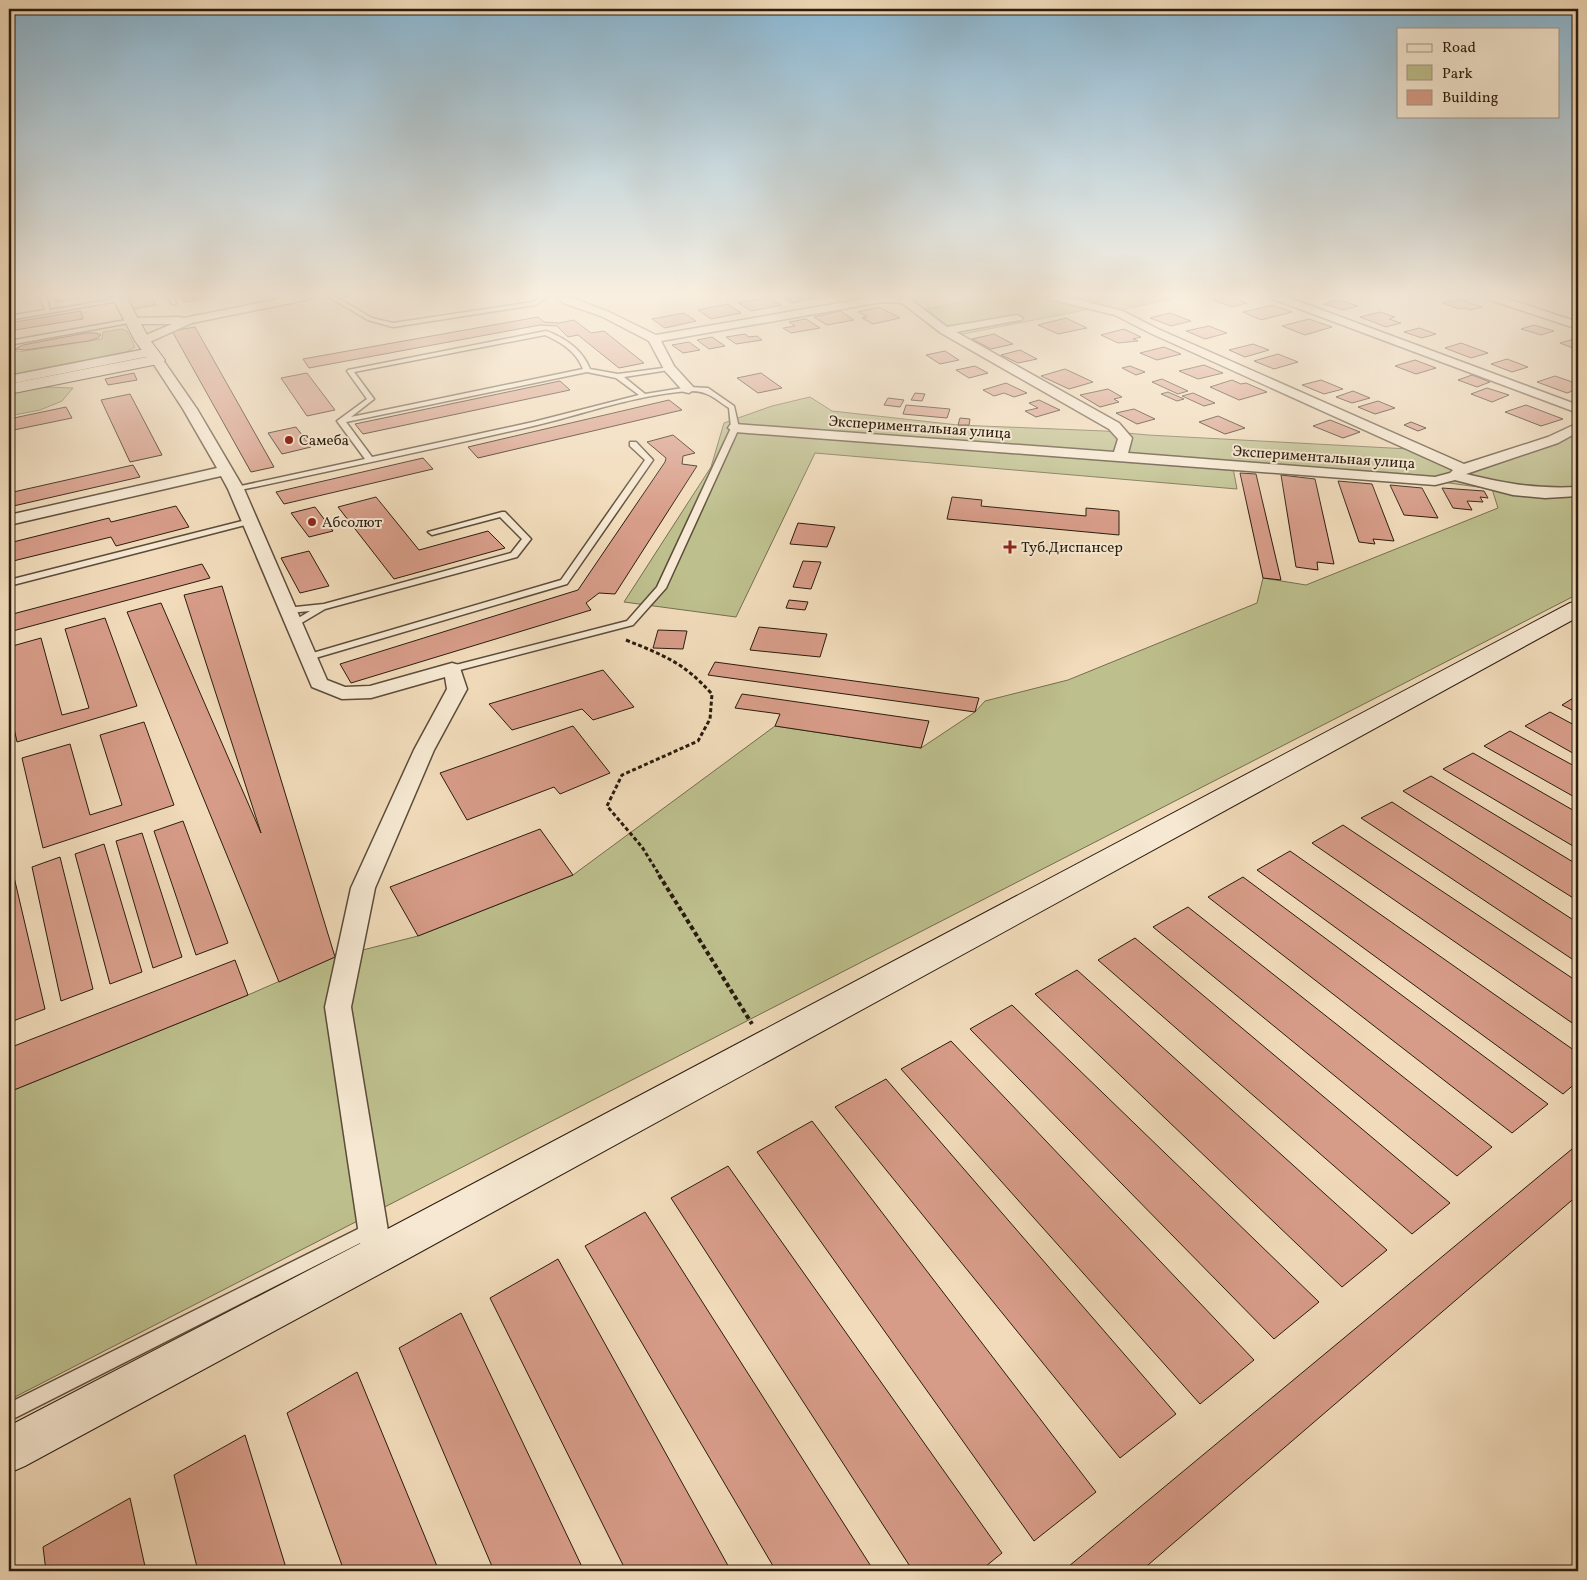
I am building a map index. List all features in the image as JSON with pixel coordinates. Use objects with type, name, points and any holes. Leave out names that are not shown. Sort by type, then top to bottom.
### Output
[{"type":"main road","points":[[9,389],[77,371]]},
{"type":"main road","points":[[9,1450],[376,1242],[766,1045],[1578,608]]},
{"type":"street","points":[[9,380],[54,371]]},
{"type":"street","points":[[164,371],[190,409],[236,489],[319,683],[342,693],[371,692],[452,668],[457,689],[424,750],[363,888],[338,1007],[376,1242]]},
{"type":"street","points":[[672,371],[689,389]]},
{"type":"street","points":[[1016,371],[1114,426],[1125,438],[1119,458]]},
{"type":"street","name":"Экспериментальная улица","points":[[1239,371],[1459,473]]},
{"type":"street","points":[[1475,371],[1578,409]]},
{"type":"street","points":[[1459,473],[1552,440],[1578,427]]},
{"type":"street","name":"Экспериментальная улица","points":[[735,428],[1435,481],[1459,473]]},
{"type":"street","points":[[9,520],[226,470]]},
{"type":"street","points":[[1459,473],[1513,490],[1545,493],[1578,492]]},
{"type":"lane","points":[[341,422],[371,399],[351,371]]},
{"type":"lane","points":[[341,422],[584,371]]},
{"type":"lane","points":[[591,371],[618,376],[652,371]]},
{"type":"lane","points":[[618,376],[644,396]]},
{"type":"lane","points":[[236,489],[533,424],[644,396],[689,389],[708,390],[732,407],[735,428],[661,588],[630,623],[452,668]]},
{"type":"lane","points":[[341,422],[370,460]]},
{"type":"lane","points":[[309,657],[564,582],[649,460],[633,444]]},
{"type":"lane","points":[[292,617],[514,555],[527,539],[502,514],[432,532]]},
{"type":"lane","points":[[9,583],[250,521]]},
{"type":"lane","points":[[292,617],[324,607]]},
{"type":"lane","points":[[9,1412],[376,1242]]},
{"type":"path","points":[[630,623],[623,638],[673,659],[696,677],[712,694],[710,719],[698,741],[622,775],[606,806],[642,847],[689,925],[766,1045]]},
{"type":"green space","points":[[9,371],[40,371],[9,377]]},
{"type":"green space","points":[[44,387],[73,388],[62,401],[40,410],[9,416],[9,393]]},
{"type":"green space","points":[[810,397],[832,411],[958,425],[1105,431],[1409,449],[1482,469],[1578,434],[1578,594],[9,1400],[9,1092],[248,995],[335,957],[418,936],[573,875],[775,726],[921,748],[975,712],[985,701],[1068,680],[1257,603],[1263,578],[1306,585],[1498,508],[1492,489],[1435,481],[1233,468],[1237,489],[815,453],[736,617],[624,602],[711,467],[724,423],[772,406]]},
{"type":"building","points":[[194,371],[220,371],[274,467],[251,472]]},
{"type":"building","points":[[957,371],[984,371],[988,373],[969,378]]},
{"type":"building","points":[[1059,371],[1069,371],[1093,382],[1069,389],[1041,376]]},
{"type":"building","points":[[1127,371],[1145,372],[1136,375]]},
{"type":"building","points":[[1179,371],[1218,371],[1223,373],[1198,379]]},
{"type":"building","points":[[1407,371],[1427,371],[1416,374]]},
{"type":"building","points":[[134,373],[137,380],[108,385],[105,379]]},
{"type":"building","points":[[307,373],[335,410],[307,416],[281,378]]},
{"type":"building","points":[[761,373],[782,388],[758,393],[737,378]]},
{"type":"building","points":[[1472,375],[1490,382],[1477,387],[1458,380]]},
{"type":"building","points":[[1555,376],[1578,384],[1578,389],[1567,393],[1537,382]]},
{"type":"building","points":[[1162,379],[1188,391],[1178,394],[1152,382]]},
{"type":"building","points":[[1232,380],[1241,384],[1246,383],[1267,392],[1239,400],[1210,387]]},
{"type":"building","points":[[1321,380],[1343,389],[1324,394],[1302,385]]},
{"type":"building","points":[[560,381],[570,390],[363,434],[355,424]]},
{"type":"building","points":[[1006,383],[1027,393],[1014,397],[1004,393],[994,396],[983,390]]},
{"type":"building","points":[[1487,388],[1509,395],[1492,402],[1471,394]]},
{"type":"building","points":[[1108,389],[1122,397],[1114,399],[1119,402],[1100,407],[1080,395]]},
{"type":"building","points":[[1353,391],[1370,398],[1352,403],[1336,397]]},
{"type":"building","points":[[1168,392],[1184,399],[1177,401],[1161,394]]},
{"type":"building","points":[[915,393],[925,394],[922,401],[911,400]]},
{"type":"building","points":[[1193,393],[1215,403],[1204,406],[1182,396]]},
{"type":"building","points":[[130,394],[162,455],[130,462],[101,400]]},
{"type":"building","points":[[888,398],[904,400],[900,407],[884,405]]},
{"type":"building","points":[[669,400],[682,410],[478,458],[468,447]]},
{"type":"building","points":[[1039,400],[1060,410],[1036,417],[1025,411],[1038,408],[1029,403]]},
{"type":"building","points":[[1378,401],[1395,408],[1375,414],[1358,407]]},
{"type":"building","points":[[906,405],[950,409],[947,418],[903,414]]},
{"type":"building","points":[[1526,405],[1563,419],[1541,426],[1505,412]]},
{"type":"building","points":[[66,407],[72,418],[9,431],[9,419]]},
{"type":"building","points":[[1134,409],[1155,419],[1137,424],[1116,413]]},
{"type":"building","points":[[1218,416],[1245,428],[1225,434],[1199,422]]},
{"type":"building","points":[[960,418],[970,419],[969,425],[958,425]]},
{"type":"building","points":[[1330,420],[1360,432],[1343,438],[1313,426]]},
{"type":"building","points":[[1411,422],[1426,428],[1418,431],[1404,425]]},
{"type":"building","name":"Самеба","points":[[296,427],[311,447],[282,454],[268,433]]},
{"type":"building","points":[[673,435],[695,453],[683,456],[682,464],[697,466],[615,594],[599,593],[586,603],[591,610],[351,683],[340,664],[578,590],[665,462],[666,458],[647,442]]},
{"type":"building","points":[[423,458],[433,469],[284,504],[276,492]]},
{"type":"building","points":[[133,465],[140,477],[9,507],[9,493]]},
{"type":"building","points":[[1240,473],[1256,474],[1281,580],[1263,578]]},
{"type":"building","points":[[1281,475],[1315,479],[1334,564],[1317,562],[1318,570],[1296,567]]},
{"type":"building","points":[[1338,481],[1372,484],[1394,541],[1373,539],[1375,544],[1359,542]]},
{"type":"building","points":[[1390,485],[1422,488],[1438,518],[1404,515]]},
{"type":"building","points":[[1442,488],[1484,491],[1488,498],[1480,497],[1483,502],[1467,501],[1472,510],[1453,508]]},
{"type":"building","points":[[376,497],[419,550],[488,531],[505,548],[394,579],[338,507]]},
{"type":"building","points":[[952,497],[982,500],[981,506],[1086,516],[1086,508],[1119,511],[1119,535],[947,519]]},
{"type":"building","points":[[176,506],[189,527],[116,546],[111,537],[9,562],[9,543],[109,518],[111,522]]},
{"type":"building","name":"Абсолют","points":[[315,507],[333,531],[309,537],[291,513]]},
{"type":"building","points":[[798,523],[835,527],[827,547],[790,544]]},
{"type":"building","points":[[309,551],[329,586],[300,593],[281,558]]},
{"type":"building","points":[[803,561],[821,562],[811,589],[793,587]]},
{"type":"building","points":[[202,564],[210,578],[9,632],[9,615]]},
{"type":"building","points":[[222,586],[335,957],[279,982],[127,612],[161,603],[261,833],[184,595]]},
{"type":"building","points":[[789,600],[808,602],[805,610],[786,608]]},
{"type":"building","points":[[105,618],[137,706],[17,742],[9,705],[9,647],[41,638],[62,715],[89,708],[65,629]]},
{"type":"building","points":[[759,627],[827,634],[820,657],[750,650]]},
{"type":"building","points":[[658,630],[687,631],[683,649],[653,648]]},
{"type":"building","points":[[715,662],[979,698],[975,712],[708,675]]},
{"type":"building","points":[[603,670],[634,707],[593,720],[582,709],[512,730],[489,704]]},
{"type":"building","points":[[742,694],[929,721],[921,748],[775,726],[780,714],[735,708]]},
{"type":"building","points":[[1578,695],[1578,713],[1562,705]]},
{"type":"building","points":[[1550,712],[1578,727],[1578,756],[1525,726]]},
{"type":"building","points":[[144,722],[174,805],[43,848],[22,758],[70,744],[90,815],[122,805],[100,735]]},
{"type":"building","points":[[573,726],[610,773],[560,794],[554,787],[467,820],[440,773]]},
{"type":"building","points":[[1510,731],[1578,768],[1578,799],[1484,746]]},
{"type":"building","points":[[1473,753],[1578,813],[1578,849],[1443,769]]},
{"type":"building","points":[[1431,776],[1578,865],[1578,901],[1403,791]]},
{"type":"building","points":[[1392,802],[1578,923],[1578,963],[1361,818]]},
{"type":"building","points":[[183,821],[228,943],[196,955],[154,831]]},
{"type":"building","points":[[1343,825],[1578,982],[1578,1027],[1312,843]]},
{"type":"building","points":[[540,829],[573,875],[418,936],[390,887]]},
{"type":"building","points":[[142,833],[182,957],[153,968],[116,841]]},
{"type":"building","points":[[104,844],[142,972],[110,984],[75,854]]},
{"type":"building","points":[[1290,851],[1578,1053],[1578,1081],[1563,1094],[1257,870]]},
{"type":"building","points":[[60,857],[93,989],[61,1001],[32,867]]},
{"type":"building","points":[[14,877],[45,1009],[13,1021],[9,1002],[9,879]]},
{"type":"building","points":[[1243,877],[1548,1104],[1512,1133],[1208,897]]},
{"type":"building","points":[[1188,907],[1492,1147],[1457,1176],[1153,927]]},
{"type":"building","points":[[1135,938],[1450,1203],[1412,1234],[1098,960]]},
{"type":"building","points":[[235,960],[248,995],[9,1092],[9,1048]]},
{"type":"building","points":[[1077,970],[1387,1250],[1342,1287],[1035,994]]},
{"type":"building","points":[[1012,1005],[1319,1302],[1274,1339],[970,1029]]},
{"type":"building","points":[[951,1041],[1254,1360],[1200,1404],[901,1069]]},
{"type":"building","points":[[886,1079],[1176,1414],[1120,1458],[835,1107]]},
{"type":"building","points":[[812,1121],[1096,1492],[1034,1541],[757,1152]]},
{"type":"building","points":[[1578,1144],[1578,1195],[1141,1571],[1063,1571]]},
{"type":"building","points":[[728,1166],[1002,1553],[980,1571],[913,1571],[671,1198]]},
{"type":"building","points":[[645,1212],[874,1571],[776,1571],[585,1246]]},
{"type":"building","points":[[558,1259],[731,1571],[626,1571],[490,1298]]},
{"type":"building","points":[[461,1313],[584,1571],[494,1571],[399,1348]]},
{"type":"building","points":[[357,1372],[439,1571],[344,1571],[287,1413]]},
{"type":"building","points":[[245,1435],[287,1571],[198,1571],[174,1475]]},
{"type":"building","points":[[130,1498],[146,1571],[46,1571],[43,1547]]},
{"type":"place","name":"Самеба","points":[[289,440]]},
{"type":"place","name":"Абсолют","points":[[312,522]]},
{"type":"place","name":"Туб.Диспансер","points":[[1010,547]]}]
